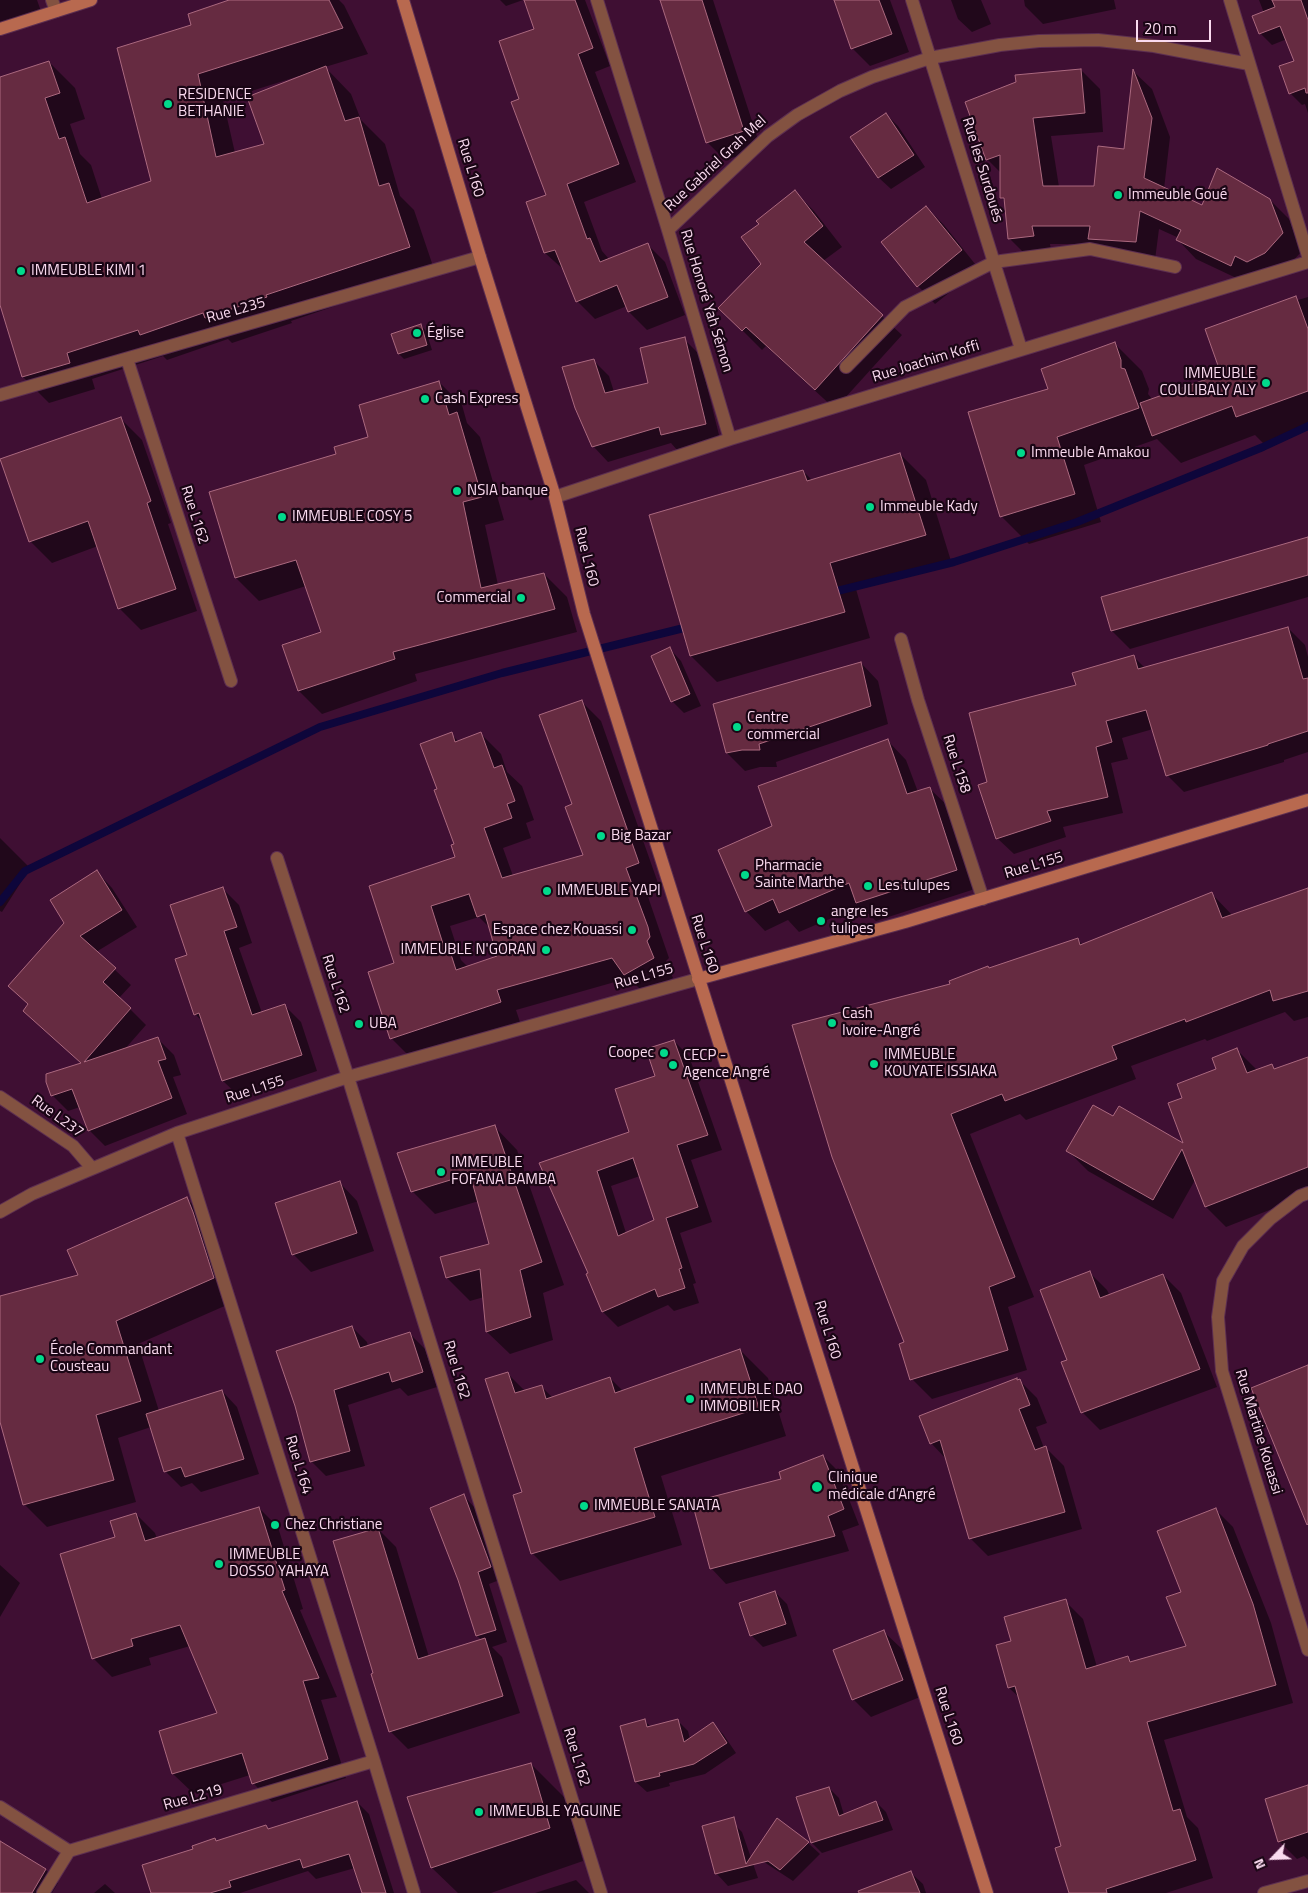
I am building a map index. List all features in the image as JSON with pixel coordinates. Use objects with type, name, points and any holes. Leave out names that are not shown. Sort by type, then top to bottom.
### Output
[{"type":"street","points":[[0,29],[54,6],[91,0]]},
{"type":"street","name":"Rue L160","points":[[403,0],[480,257],[555,497],[584,614],[988,1893]]},
{"type":"street","name":"Rue Honoré Yah Sémon","points":[[597,0],[730,439]]},
{"type":"street","name":"Rue les Surdoués","points":[[912,0],[1022,350]]},
{"type":"street","points":[[1230,0],[1308,256]]},
{"type":"street","name":"Rue Gabriel Grah Mel","points":[[668,230],[768,136],[797,115],[840,91],[872,77],[930,58],[1019,43],[1098,40],[1154,46],[1249,64]]},
{"type":"street","points":[[846,367],[905,307],[994,262],[1090,248],[1175,268]]},
{"type":"street","name":"Rue L235","points":[[0,395],[480,257]]},
{"type":"street","name":"Rue Joachim Koffi","points":[[555,497],[730,439],[1308,262]]},
{"type":"street","name":"Rue L162","points":[[127,359],[231,681]]},
{"type":"street","name":"Rue L158","points":[[901,639],[918,700],[983,899]]},
{"type":"street","name":"Rue L155","points":[[0,1212],[32,1194],[92,1167],[177,1133],[348,1077],[905,922],[1308,800]]},
{"type":"street","name":"Rue L162","points":[[277,858],[348,1077],[600,1893]]},
{"type":"street","name":"Rue L237","points":[[0,1097],[73,1146],[92,1167]]},
{"type":"street","name":"Rue L164","points":[[177,1133],[414,1893]]},
{"type":"street","name":"Rue Martine Kouassi","points":[[1308,1193],[1300,1196],[1270,1219],[1243,1246],[1223,1280],[1218,1317],[1222,1372],[1308,1650]]},
{"type":"street","name":"Rue L219","points":[[69,1851],[374,1761]]},
{"type":"street","points":[[0,1807],[69,1851],[43,1893]]},
{"type":"street","points":[[1264,1893],[1308,1881]]},
{"type":"building","points":[[229,0],[329,0],[343,28],[198,74],[216,157],[264,144],[247,97],[326,66],[345,121],[359,117],[379,186],[389,183],[410,247],[266,295],[267,297],[205,318],[203,313],[140,335],[138,330],[67,353],[70,363],[22,377],[0,305],[0,77],[49,61],[60,93],[45,98],[59,139],[65,137],[87,203],[151,181],[117,48],[191,25],[188,14]]},
{"type":"building","points":[[524,0],[575,0],[593,48],[578,54],[619,164],[567,184],[587,239],[590,238],[600,262],[648,243],[668,297],[628,312],[617,285],[576,302],[555,250],[544,253],[526,202],[546,195],[511,102],[519,99],[499,41],[534,29]]},
{"type":"building","points":[[660,0],[702,0],[744,131],[706,143]]},
{"type":"building","points":[[834,0],[879,0],[892,34],[851,49]]},
{"type":"building","points":[[1272,0],[1301,0],[1308,20],[1308,93],[1306,93],[1305,88],[1289,94],[1279,66],[1294,61],[1280,26],[1259,34],[1252,16],[1275,7]]},
{"type":"building","points":[[1081,69],[1085,113],[1033,118],[1043,186],[1094,186],[1098,146],[1124,149],[1133,69],[1152,118],[1144,178],[1202,205],[1217,168],[1270,199],[1283,233],[1265,253],[1247,262],[1235,256],[1231,266],[1176,240],[1181,230],[1140,211],[1136,242],[1088,239],[1090,226],[1032,226],[1034,236],[1008,239],[1004,198],[1000,198],[1000,155],[986,160],[965,102],[1016,82],[1015,75]]},
{"type":"building","points":[[886,113],[914,155],[878,178],[850,137]]},
{"type":"building","points":[[795,190],[823,226],[804,242],[883,315],[815,390],[746,327],[742,331],[718,308],[761,264],[741,237],[759,224],[756,221]]},
{"type":"building","points":[[926,206],[962,250],[917,287],[881,242]]},
{"type":"building","points":[[1296,296],[1308,329],[1308,391],[1236,417],[1232,406],[1152,436],[1140,403],[1221,374],[1205,329]]},
{"type":"building","points":[[421,324],[427,345],[398,354],[391,334]]},
{"type":"building","points":[[685,337],[706,424],[661,435],[659,427],[592,447],[575,408],[562,367],[594,359],[605,393],[648,383],[640,348]]},
{"type":"building","points":[[1115,342],[1121,360],[1121,368],[1125,369],[1139,408],[1057,437],[1075,494],[1000,517],[968,412],[1048,389],[1041,369]]},
{"type":"building","points":[[439,381],[449,415],[457,412],[482,497],[463,502],[481,588],[544,573],[555,609],[393,652],[395,659],[298,691],[282,645],[321,632],[296,560],[235,578],[209,492],[336,454],[334,447],[368,437],[359,405]]},
{"type":"building","points":[[121,417],[151,501],[147,503],[176,589],[118,609],[88,521],[29,542],[0,459]]},
{"type":"building","points":[[900,453],[926,535],[830,563],[845,612],[690,656],[649,515],[803,470],[807,481]]},
{"type":"building","points":[[1308,537],[1308,575],[1111,631],[1101,597]]},
{"type":"building","points":[[1288,627],[1303,679],[1308,678],[1308,731],[1166,776],[1146,710],[1106,721],[1112,742],[1096,747],[1108,797],[1047,811],[1051,821],[996,839],[978,785],[987,782],[969,713],[1076,685],[1072,673],[1134,655],[1138,669]]},
{"type":"building","points":[[670,647],[690,694],[671,702],[651,656]]},
{"type":"building","points":[[861,662],[871,706],[759,744],[760,750],[742,750],[726,753],[713,704]]},
{"type":"building","points":[[582,700],[639,863],[626,868],[648,927],[650,937],[647,941],[654,958],[624,975],[612,958],[497,990],[501,1002],[390,1039],[368,972],[394,963],[369,886],[455,857],[451,845],[454,844],[434,790],[437,789],[420,744],[452,732],[455,742],[481,732],[494,768],[502,765],[515,801],[507,804],[512,818],[484,828],[502,878],[583,855],[565,807],[572,804],[539,715]],"holes":[[[469,894],[477,917],[485,914],[497,956],[456,970],[448,945],[444,947],[431,906]]]},
{"type":"building","points":[[888,739],[907,794],[930,787],[957,870],[856,903],[849,883],[779,913],[773,899],[745,912],[718,850],[772,826],[758,786]]},
{"type":"building","points":[[97,870],[122,910],[80,936],[116,968],[103,982],[131,1008],[84,1062],[158,1037],[166,1059],[158,1061],[172,1098],[88,1131],[72,1089],[51,1096],[46,1082],[46,1074],[81,1063],[23,1011],[28,1004],[8,986],[64,923],[50,900]]},
{"type":"building","points":[[223,887],[237,927],[224,931],[252,1015],[285,1004],[302,1055],[222,1081],[199,1013],[194,1015],[175,959],[187,955],[170,905]]},
{"type":"building","points":[[1308,888],[1308,991],[1273,1001],[1270,990],[1186,1022],[1185,1019],[1112,1046],[1117,1059],[1005,1101],[1002,1094],[951,1114],[1015,1277],[989,1287],[1008,1350],[910,1380],[899,1344],[904,1342],[832,1157],[792,1025],[950,984],[949,981],[988,966],[989,968],[1078,938],[1080,945],[1212,892],[1222,918]]},
{"type":"building","points":[[674,1040],[708,1135],[677,1145],[698,1207],[666,1218],[682,1268],[679,1269],[685,1288],[658,1297],[655,1289],[602,1312],[586,1274],[588,1273],[539,1163],[629,1132],[615,1089],[655,1076],[646,1049]],"holes":[[[633,1158],[654,1220],[618,1236],[597,1171]]]},
{"type":"building","points":[[1237,1048],[1247,1073],[1272,1064],[1274,1069],[1308,1057],[1308,1167],[1205,1207],[1182,1149],[1153,1200],[1066,1151],[1093,1105],[1113,1116],[1119,1106],[1183,1143],[1168,1103],[1182,1098],[1177,1084],[1216,1069],[1212,1058]]},
{"type":"building","points":[[495,1125],[542,1262],[520,1270],[531,1317],[486,1332],[480,1269],[446,1278],[440,1257],[489,1244],[470,1174],[411,1192],[397,1153]]},
{"type":"building","points":[[340,1181],[357,1233],[292,1255],[275,1203]]},
{"type":"building","points":[[187,1197],[214,1278],[116,1321],[141,1401],[96,1415],[114,1480],[23,1505],[0,1422],[0,1296],[78,1275],[67,1250]]},
{"type":"building","points":[[1090,1271],[1100,1298],[1163,1274],[1200,1369],[1081,1413],[1061,1362],[1067,1360],[1040,1290]]},
{"type":"building","points":[[352,1326],[360,1348],[410,1332],[423,1372],[392,1382],[389,1372],[334,1390],[350,1451],[310,1462],[295,1406],[276,1351]]},
{"type":"building","points":[[740,1349],[759,1408],[634,1448],[655,1517],[531,1554],[513,1495],[522,1492],[485,1379],[508,1372],[515,1393],[542,1385],[546,1399],[610,1377],[615,1393]]},
{"type":"building","points":[[1308,1365],[1308,1524],[1307,1525],[1251,1388]]},
{"type":"building","points":[[1017,1378],[1017,1380],[1020,1379],[1030,1405],[1019,1409],[1035,1450],[1046,1446],[1065,1512],[969,1539],[940,1440],[930,1444],[919,1416]]},
{"type":"building","points":[[222,1390],[244,1459],[185,1477],[181,1467],[164,1472],[146,1414]]},
{"type":"building","points":[[823,1455],[844,1509],[828,1516],[835,1536],[710,1569],[692,1502],[781,1479],[779,1472]]},
{"type":"building","points":[[464,1494],[491,1567],[478,1572],[496,1630],[476,1636],[458,1580],[430,1508]]},
{"type":"building","points":[[259,1507],[285,1590],[282,1591],[319,1678],[303,1681],[328,1759],[252,1784],[242,1753],[172,1774],[159,1731],[217,1713],[180,1625],[131,1639],[133,1646],[92,1659],[60,1554],[115,1537],[110,1521],[136,1513],[145,1541]]},
{"type":"building","points":[[1216,1508],[1253,1604],[1276,1685],[1147,1722],[1173,1811],[1180,1809],[1196,1860],[1106,1889],[1107,1893],[1069,1893],[1055,1848],[1061,1846],[1015,1686],[1008,1688],[996,1645],[1011,1641],[1004,1617],[1066,1599],[1086,1669],[1128,1656],[1130,1662],[1186,1646],[1166,1597],[1181,1592],[1157,1531]]},
{"type":"building","points":[[378,1528],[418,1659],[485,1638],[503,1696],[389,1732],[333,1541]]},
{"type":"building","points":[[775,1591],[786,1624],[750,1636],[739,1603]]},
{"type":"building","points":[[884,1630],[903,1680],[852,1700],[833,1650]]},
{"type":"building","points":[[645,1719],[647,1727],[678,1719],[684,1742],[713,1722],[727,1743],[694,1764],[659,1773],[660,1776],[635,1782],[620,1726]]},
{"type":"building","name":"IMMEUBLE YAGUINE","points":[[531,1763],[550,1828],[431,1868],[407,1797]]},
{"type":"building","points":[[1308,1785],[1308,1832],[1278,1842],[1265,1799]]},
{"type":"building","points":[[829,1787],[839,1816],[876,1801],[883,1820],[811,1843],[796,1797]]},
{"type":"building","points":[[357,1801],[386,1893],[362,1893],[349,1854],[303,1868],[300,1859],[229,1881],[231,1887],[210,1893],[151,1893],[142,1865],[193,1849],[192,1846],[215,1838],[216,1841],[266,1825],[268,1829]]},
{"type":"building","points":[[734,1817],[746,1864],[777,1818],[809,1842],[780,1870],[768,1861],[715,1874],[702,1826]]},
{"type":"building","points":[[0,1841],[46,1869],[32,1893],[0,1893]]},
{"type":"building","points":[[911,1871],[920,1893],[859,1893],[858,1891]]},
{"type":"waterway","points":[[829,593],[954,562],[1077,522],[1263,447],[1308,426]]},
{"type":"waterway","points":[[0,902],[25,871],[320,727],[502,673],[692,626]]},
{"type":"place","name":"RESIDENCE BETHANIE","points":[[168,104]]},
{"type":"place","name":"Immeuble Goué","points":[[1118,195]]},
{"type":"place","name":"IMMEUBLE KIMI 1","points":[[21,271]]},
{"type":"place","name":"Église","points":[[417,333]]},
{"type":"place","name":"IMMEUBLE COULIBALY ALY","points":[[1266,383]]},
{"type":"place","name":"Cash Express","points":[[425,399]]},
{"type":"place","name":"Immeuble Amakou","points":[[1021,453]]},
{"type":"place","name":"NSIA banque","points":[[457,491]]},
{"type":"place","name":"Immeuble Kady","points":[[870,507]]},
{"type":"place","name":"IMMEUBLE COSY 5","points":[[282,517]]},
{"type":"place","name":"Commercial","points":[[521,598]]},
{"type":"place","name":"Centre commercial","points":[[737,727]]},
{"type":"place","name":"Big Bazar","points":[[601,836]]},
{"type":"place","name":"Pharmacie Sainte Marthe","points":[[745,875]]},
{"type":"place","name":"Les tulupes","points":[[868,886]]},
{"type":"place","name":"IMMEUBLE YAPI","points":[[547,891]]},
{"type":"place","name":"angre les tulipes","points":[[821,921]]},
{"type":"place","name":"Espace chez Kouassi","points":[[632,930]]},
{"type":"place","name":"IMMEUBLE N'GORAN","points":[[546,950]]},
{"type":"place","name":"Cash Ivoire-Angré","points":[[832,1023]]},
{"type":"place","name":"UBA","points":[[359,1024]]},
{"type":"place","name":"Coopec","points":[[664,1053]]},
{"type":"place","name":"IMMEUBLE KOUYATE ISSIAKA","points":[[874,1064]]},
{"type":"place","name":"CECP - Agence Angré","points":[[673,1065]]},
{"type":"place","name":"IMMEUBLE FOFANA BAMBA","points":[[441,1172]]},
{"type":"place","name":"École Commandant Cousteau","points":[[40,1359]]},
{"type":"place","name":"IMMEUBLE DAO IMMOBILIER","points":[[690,1399]]},
{"type":"place","name":"Clinique médicale d’Angré","points":[[817,1487]]},
{"type":"place","name":"IMMEUBLE SANATA","points":[[584,1506]]},
{"type":"place","name":"Chez Christiane","points":[[275,1525]]},
{"type":"place","name":"IMMEUBLE DOSSO YAHAYA","points":[[219,1564]]},
{"type":"place","name":"IMMEUBLE YAGUINE","points":[[479,1812]]}]
